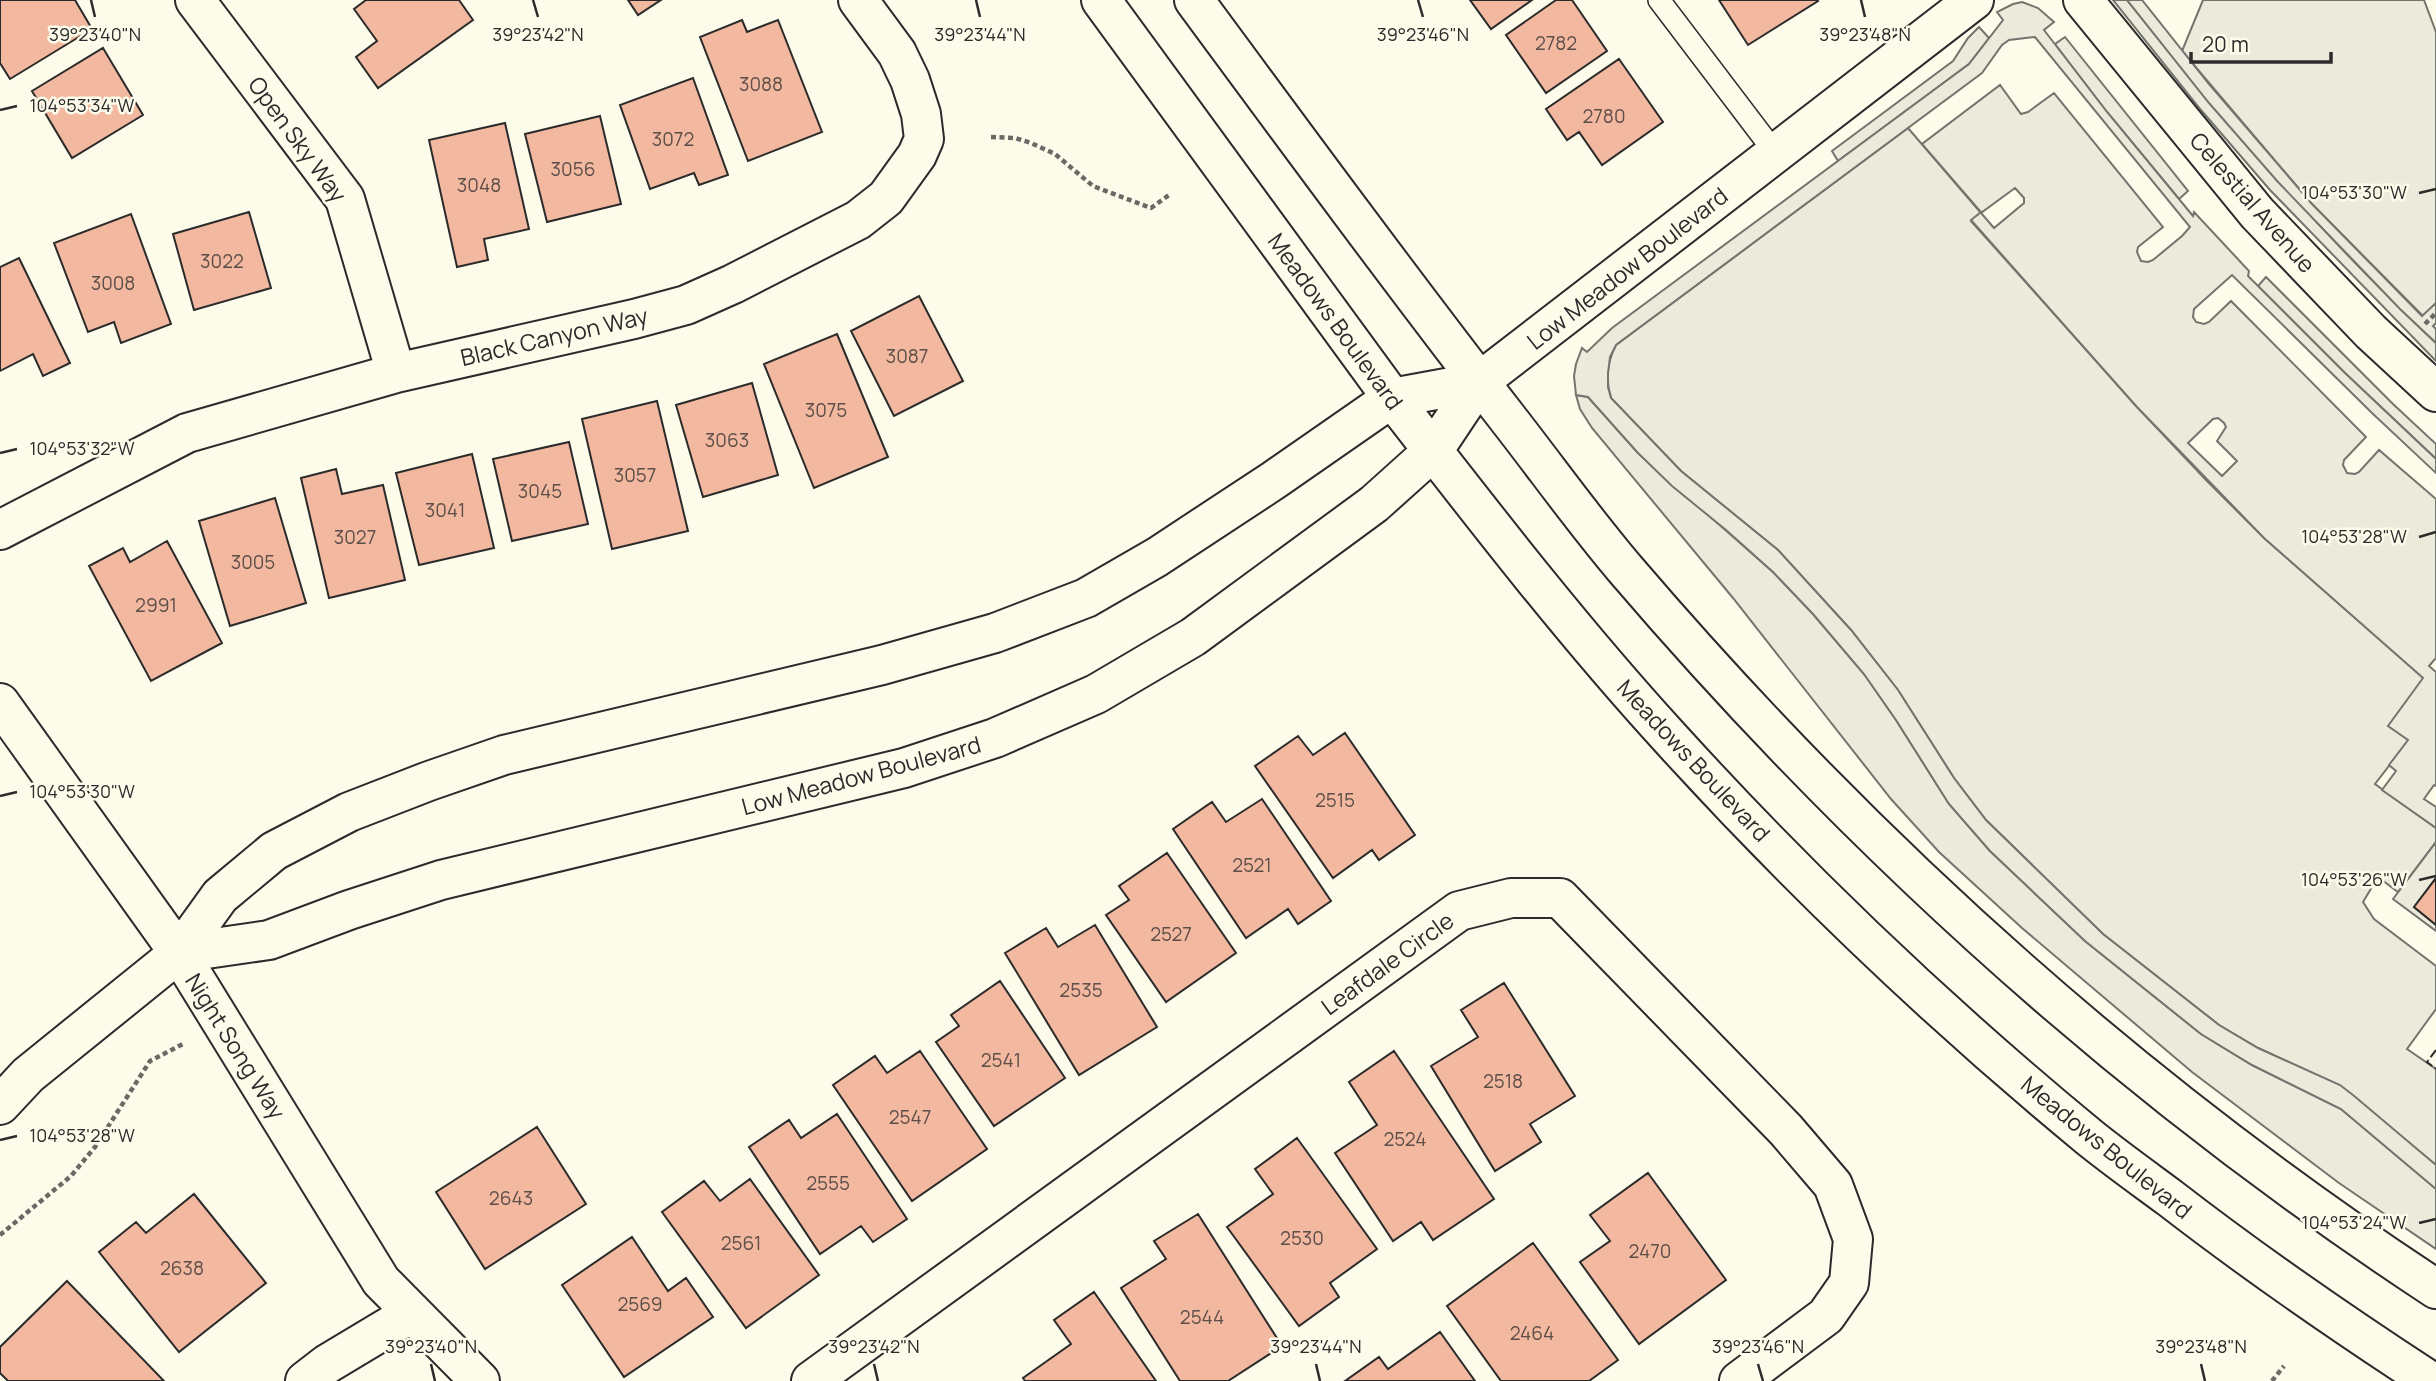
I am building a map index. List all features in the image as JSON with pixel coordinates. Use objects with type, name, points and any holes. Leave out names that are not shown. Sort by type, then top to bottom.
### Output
[{"type":"street","name":"Open Sky Way","points":[[195,0],[345,199],[396,373]]},
{"type":"street","name":"Black Canyon Way","points":[[0,530],[187,433],[396,373],[686,305],[858,220],[886,198],[917,155],[924,139],[921,114],[910,80],[897,53],[858,0]]},
{"type":"street","name":"Meadows Boulevard","points":[[1101,0],[1392,398],[1563,615],[1670,738],[1768,841],[1874,947],[1980,1045],[2092,1139],[2324,1311],[2430,1381]]},
{"type":"street","points":[[1194,0],[1355,218],[1623,568],[1826,787],[1927,889],[2144,1078],[2255,1164],[2436,1290]]},
{"type":"street","name":"Low Meadow Boulevard","points":[[178,953],[269,940],[441,880],[904,768],[995,738],[1096,694],[1193,637],[1374,504],[1433,451],[1479,382],[1974,0]]},
{"type":"street","name":"Celestial Avenue","points":[[2083,0],[2257,213],[2371,332],[2436,392]]},
{"type":"street","name":"Low Meadow Boulevard","points":[[0,1105],[28,1075],[178,953],[220,896],[274,851],[349,813],[504,755],[882,665],[995,633],[1086,598],[1157,557],[1392,398],[1479,382]]},
{"type":"street","name":"Night Song Way","points":[[0,703],[178,953],[381,1281],[480,1381]]},
{"type":"street","name":"Leafdale Circle","points":[[811,1381],[1459,911],[1511,898],[1560,898],[1786,1130],[1833,1185],[1845,1217],[1853,1239],[1849,1283],[1826,1315],[1739,1381]]},
{"type":"street","points":[[305,1381],[327,1364],[412,1313]]},
{"type":"lane","points":[[1659,0],[1776,154]]},
{"type":"path","points":[[991,137],[1015,138],[1055,154],[1093,186],[1133,203],[1151,208],[1169,195]]},
{"type":"path","points":[[2425,325],[2436,313]]},
{"type":"path","points":[[0,1235],[71,1176],[96,1147],[150,1061],[221,1021]]},
{"type":"path","points":[[2272,1381],[2284,1366]]},
{"type":"shaded area","points":[[2113,0],[2127,0],[2200,90],[2314,220],[2436,343],[2436,361],[2270,190],[2201,110]]},
{"type":"shaded area","points":[[2127,0],[2142,0],[2209,84],[2312,204],[2422,316],[2436,303],[2436,323],[2433,326],[2436,329],[2436,343],[2278,182],[2209,103]]},
{"type":"shaded area","points":[[2203,0],[2424,0],[2436,32],[2436,303],[2423,316],[2312,204],[2182,51]]},
{"type":"shaded area","points":[[2022,2],[2038,8],[2054,22],[2044,30],[2193,216],[2194,212],[2249,271],[2248,276],[2436,459],[2436,473],[2232,275],[2194,309],[2193,317],[2196,322],[2204,324],[2231,301],[2366,437],[2344,460],[2347,473],[2359,472],[2379,450],[2436,499],[2436,658],[2429,666],[2436,672],[2436,786],[2434,785],[2424,799],[2436,807],[2436,828],[2382,790],[2396,771],[2389,765],[2408,740],[2388,726],[2423,678],[2264,538],[2137,407],[1971,220],[1981,212],[1922,144],[2000,85],[2021,114],[2054,93],[2163,227],[2138,247],[2141,261],[2153,260],[2182,236],[2190,227],[2035,37],[2009,40],[2002,45],[1982,73],[1616,345],[1610,357],[1608,373],[1611,398],[1681,471],[1778,550],[1851,630],[1898,690],[1954,778],[1986,820],[2103,934],[2219,1025],[2258,1048],[2340,1085],[2436,1165],[2436,1189],[2341,1109],[2252,1065],[2201,1034],[2085,941],[1990,851],[1949,804],[1864,674],[1813,614],[1773,572],[1672,486],[1588,397],[1576,395],[1574,376],[1582,348],[1587,352],[1612,328],[1969,64],[2003,20],[1997,12]],"holes":[[[2015,188],[2024,198],[2024,203],[1994,228],[1981,213]],[[2218,418],[2226,427],[2217,441],[2237,461],[2222,476],[2188,443],[2213,419]]]},
{"type":"shaded area","points":[[1979,27],[1989,38],[1969,64],[1838,161],[1832,151],[1953,61]]},
{"type":"shaded area","points":[[2065,37],[2188,191],[2179,199],[2055,44]]},
{"type":"shaded area","points":[[1908,128],[1981,213],[1971,221],[2137,407],[2264,538],[2424,678],[2389,726],[2409,740],[2375,784],[2436,828],[2436,842],[2398,892],[2378,877],[2363,902],[2374,919],[2436,966],[2436,1009],[2407,1049],[2436,1069],[2436,1165],[2340,1086],[2258,1048],[2219,1025],[2103,934],[1986,820],[1954,778],[1898,690],[1851,630],[1778,550],[1681,471],[1611,398],[1608,371],[1616,345]]},
{"type":"shaded area","points":[[2266,277],[2436,444],[2436,459],[2258,286]]},
{"type":"shaded area","points":[[1576,395],[1588,397],[1638,453],[1773,572],[1813,614],[1864,674],[1949,804],[1990,851],[2085,941],[2201,1034],[2252,1065],[2341,1109],[2436,1189],[2436,1249],[2339,1183],[2192,1072],[2022,928],[1939,852],[1891,799],[1733,598],[1592,428],[1580,409]]},
{"type":"shaded area","points":[[2436,842],[2436,878],[2414,907],[2436,925],[2436,931],[2393,899]]},
{"type":"building","points":[[0,0],[75,0],[92,29],[10,79],[0,63]]},
{"type":"building","points":[[366,0],[459,0],[473,20],[378,88],[356,57],[377,41],[354,9]]},
{"type":"building","points":[[628,0],[661,0],[638,15]]},
{"type":"building","points":[[1470,0],[1532,0],[1491,29]]},
{"type":"building","points":[[1556,0],[1572,0],[1607,51],[1546,93],[1506,35]]},
{"type":"building","points":[[1719,0],[1817,0],[1818,1],[1748,45]]},
{"type":"building","points":[[742,20],[747,32],[778,20],[822,132],[748,161],[700,37]]},
{"type":"building","points":[[103,48],[143,115],[72,158],[32,91]]},
{"type":"building","points":[[1619,59],[1663,122],[1602,165],[1579,132],[1567,140],[1546,109]]},
{"type":"building","points":[[693,78],[728,175],[699,185],[694,173],[650,189],[620,105]]},
{"type":"building","points":[[600,116],[621,204],[547,222],[525,134]]},
{"type":"building","points":[[505,123],[529,229],[484,239],[488,260],[457,267],[429,140]]},
{"type":"building","points":[[249,212],[271,288],[194,310],[173,234]]},
{"type":"building","points":[[131,214],[171,324],[121,343],[114,322],[88,332],[54,243]]},
{"type":"building","points":[[19,258],[70,363],[43,376],[33,354],[0,371],[0,267]]},
{"type":"building","points":[[919,296],[963,381],[894,416],[851,331]]},
{"type":"building","points":[[837,334],[888,457],[814,488],[764,364]]},
{"type":"building","points":[[752,383],[778,475],[703,497],[676,405]]},
{"type":"building","points":[[657,401],[688,531],[612,549],[582,419]]},
{"type":"building","points":[[569,442],[588,524],[512,541],[493,459]]},
{"type":"building","points":[[472,454],[494,548],[419,565],[396,473]]},
{"type":"building","points":[[336,469],[342,494],[383,485],[405,580],[329,598],[301,478]]},
{"type":"building","points":[[275,498],[306,603],[230,626],[199,521]]},
{"type":"building","points":[[167,541],[222,643],[151,681],[89,566],[123,548],[130,562]]},
{"type":"building","points":[[1345,733],[1415,835],[1379,860],[1372,850],[1333,878],[1255,766],[1298,736],[1313,755]]},
{"type":"building","points":[[1262,799],[1331,901],[1298,924],[1288,909],[1246,938],[1173,829],[1212,802],[1226,822]]},
{"type":"building","points":[[1167,853],[1236,953],[1166,1002],[1106,915],[1129,900],[1119,886]]},
{"type":"building","points":[[2436,878],[2436,925],[2414,907]]},
{"type":"building","points":[[1095,925],[1157,1027],[1079,1075],[1005,953],[1046,928],[1058,947]]},
{"type":"building","points":[[1000,981],[1065,1078],[994,1126],[936,1042],[959,1026],[951,1015]]},
{"type":"building","points":[[1504,983],[1575,1096],[1530,1124],[1541,1142],[1495,1171],[1431,1066],[1478,1037],[1461,1010]]},
{"type":"building","points":[[920,1051],[987,1149],[912,1201],[833,1085],[875,1056],[887,1073]]},
{"type":"building","points":[[1394,1051],[1494,1199],[1433,1240],[1421,1222],[1393,1241],[1335,1153],[1377,1125],[1349,1082]]},
{"type":"building","points":[[837,1114],[907,1219],[873,1242],[861,1226],[820,1254],[749,1147],[789,1120],[801,1138]]},
{"type":"building","points":[[537,1127],[586,1204],[485,1269],[436,1192]]},
{"type":"building","points":[[1297,1138],[1377,1249],[1330,1283],[1339,1297],[1299,1326],[1227,1227],[1273,1194],[1255,1169]]},
{"type":"building","points":[[1648,1173],[1726,1280],[1639,1344],[1580,1262],[1610,1241],[1590,1215]]},
{"type":"building","points":[[750,1179],[819,1275],[746,1328],[662,1212],[704,1181],[720,1201]]},
{"type":"building","points":[[194,1194],[266,1283],[179,1352],[99,1252],[136,1222],[146,1233]]},
{"type":"building","points":[[1198,1214],[1282,1346],[1228,1381],[1180,1381],[1121,1288],[1166,1259],[1154,1241]]},
{"type":"building","points":[[632,1237],[668,1291],[686,1278],[713,1317],[624,1377],[562,1285]]},
{"type":"building","points":[[1533,1243],[1618,1360],[1589,1381],[1501,1381],[1447,1306]]},
{"type":"building","points":[[67,1281],[164,1381],[8,1381],[0,1373],[0,1347]]},
{"type":"building","points":[[1094,1292],[1156,1381],[1025,1381],[1023,1378],[1071,1344],[1054,1320]]},
{"type":"building","points":[[1440,1332],[1475,1381],[1345,1381],[1379,1357],[1388,1369]]},
{"type":"fence","points":[[2436,1050],[2427,1062],[2436,1069]]}]
